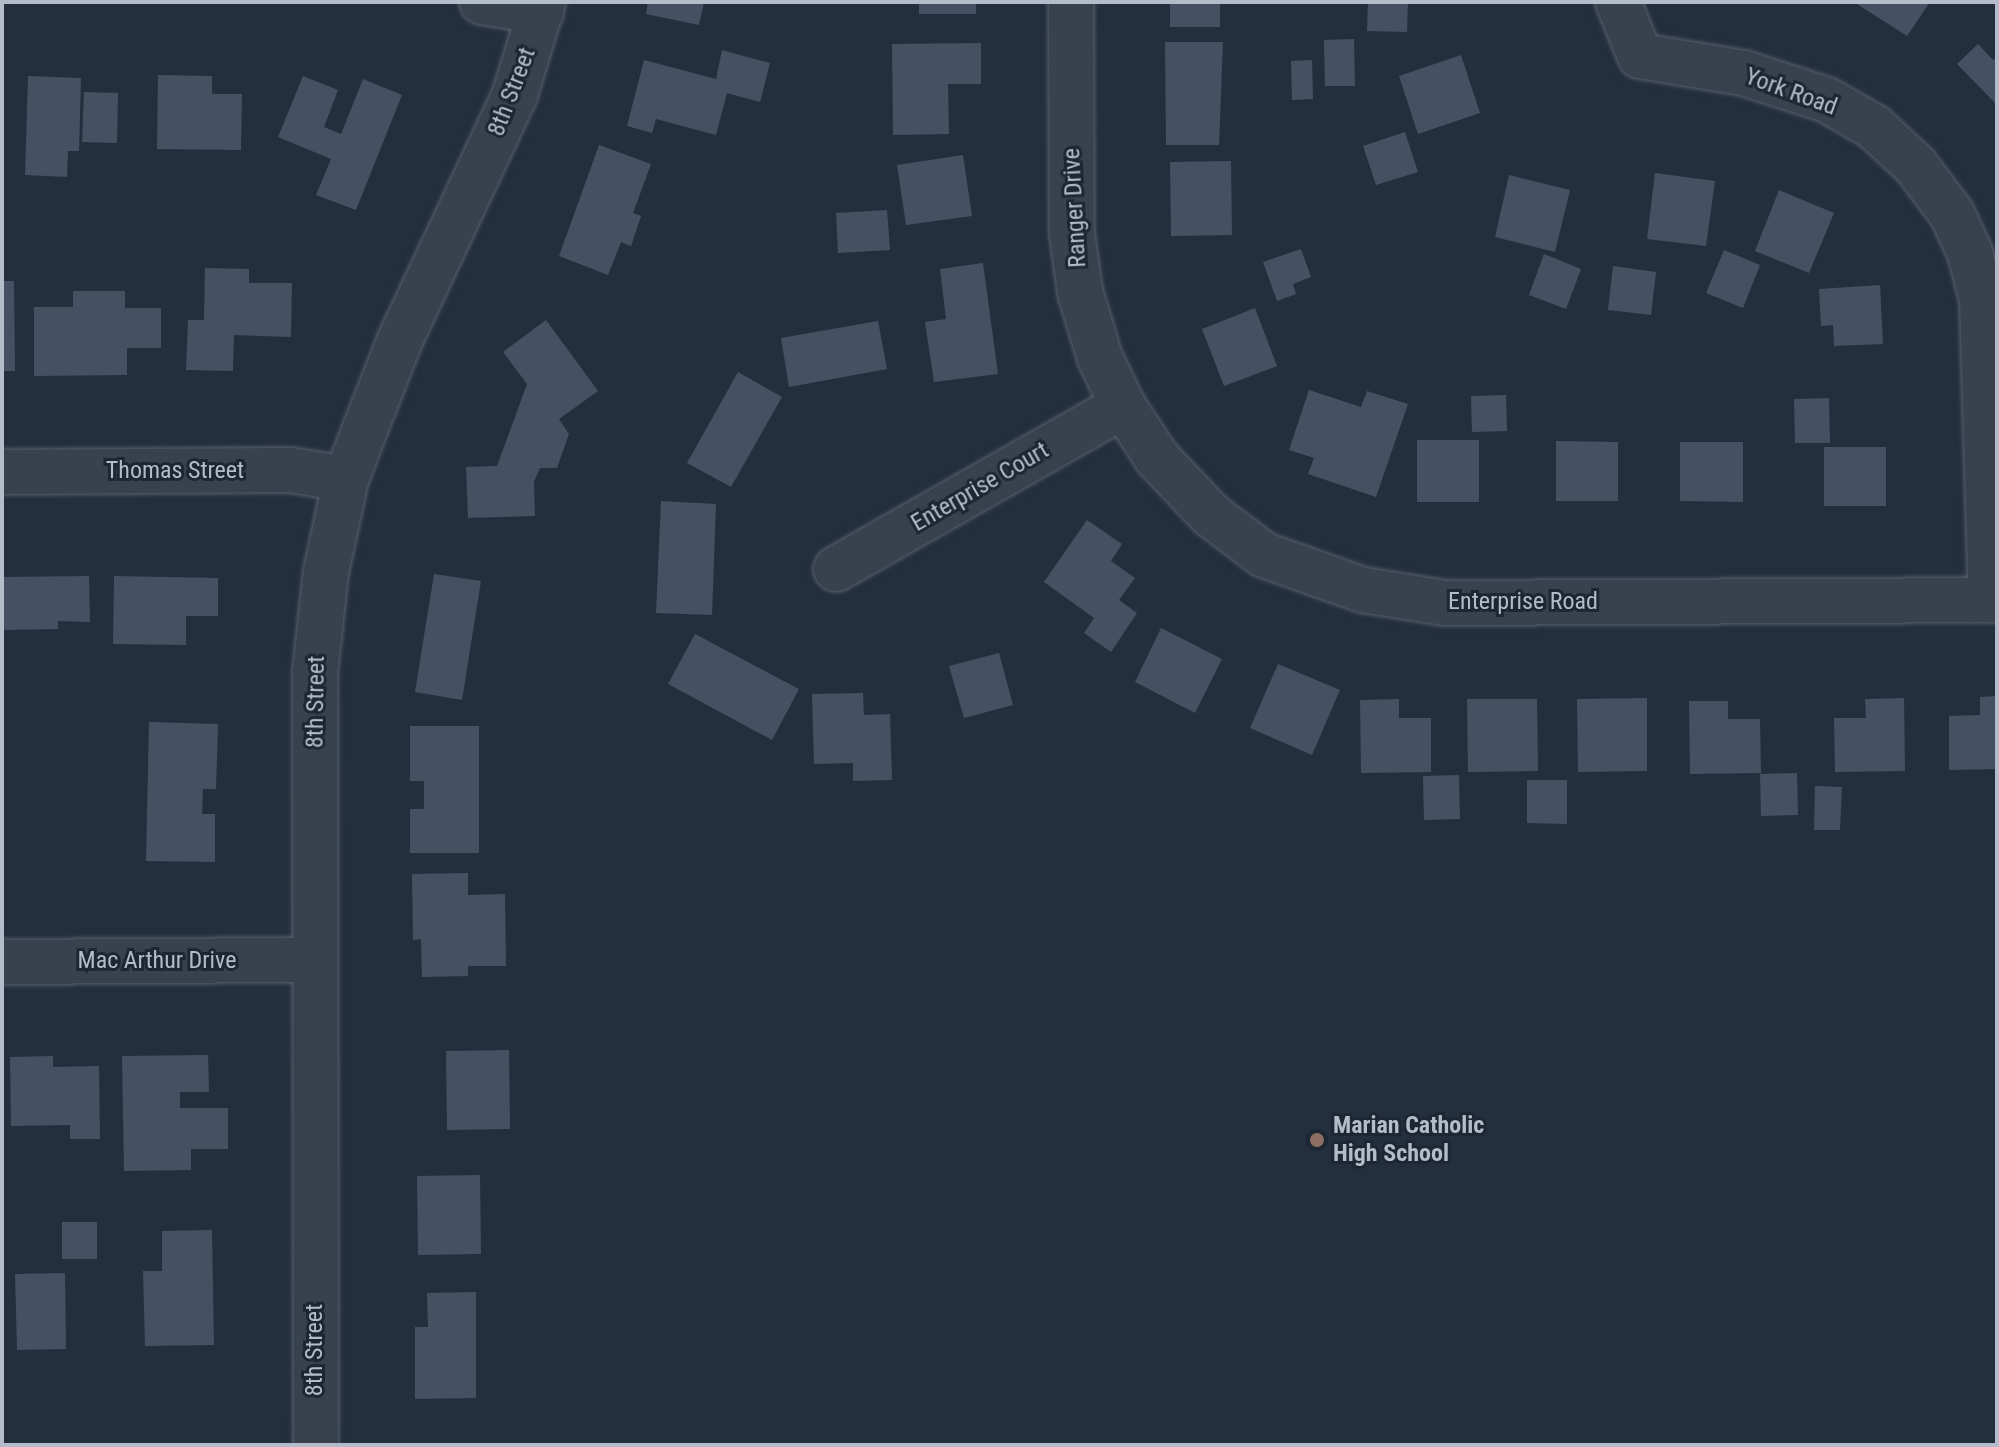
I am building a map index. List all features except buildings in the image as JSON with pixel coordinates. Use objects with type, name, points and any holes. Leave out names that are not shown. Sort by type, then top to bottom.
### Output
[{"type":"street","points":[[482,2],[542,7]]},
{"type":"street","name":"Ranger Drive","points":[[1071,2],[1072,233],[1080,292],[1100,358],[1123,406]]},
{"type":"street","name":"York Road","points":[[1618,2],[1640,56],[1744,73],[1827,100],[1874,127],[1915,165],[1952,214],[1970,253],[1982,299],[1994,600]]},
{"type":"street","name":"8th Street","points":[[316,1445],[315,673],[326,572],[346,479],[400,340],[515,94],[542,7]]},
{"type":"street","name":"Enterprise Court","points":[[836,569],[1123,406]]},
{"type":"street","name":"Enterprise Road","points":[[1123,406],[1157,458],[1182,487],[1238,538],[1295,568],[1388,596],[1445,603],[1994,600]]},
{"type":"street","name":"Thomas Street","points":[[2,472],[290,470],[346,479]]},
{"type":"street","name":"Mac Arthur Drive","points":[[2,962],[313,960]]},
{"type":"place","name":"Marian Catholic High School","points":[[1317,1140]]}]
